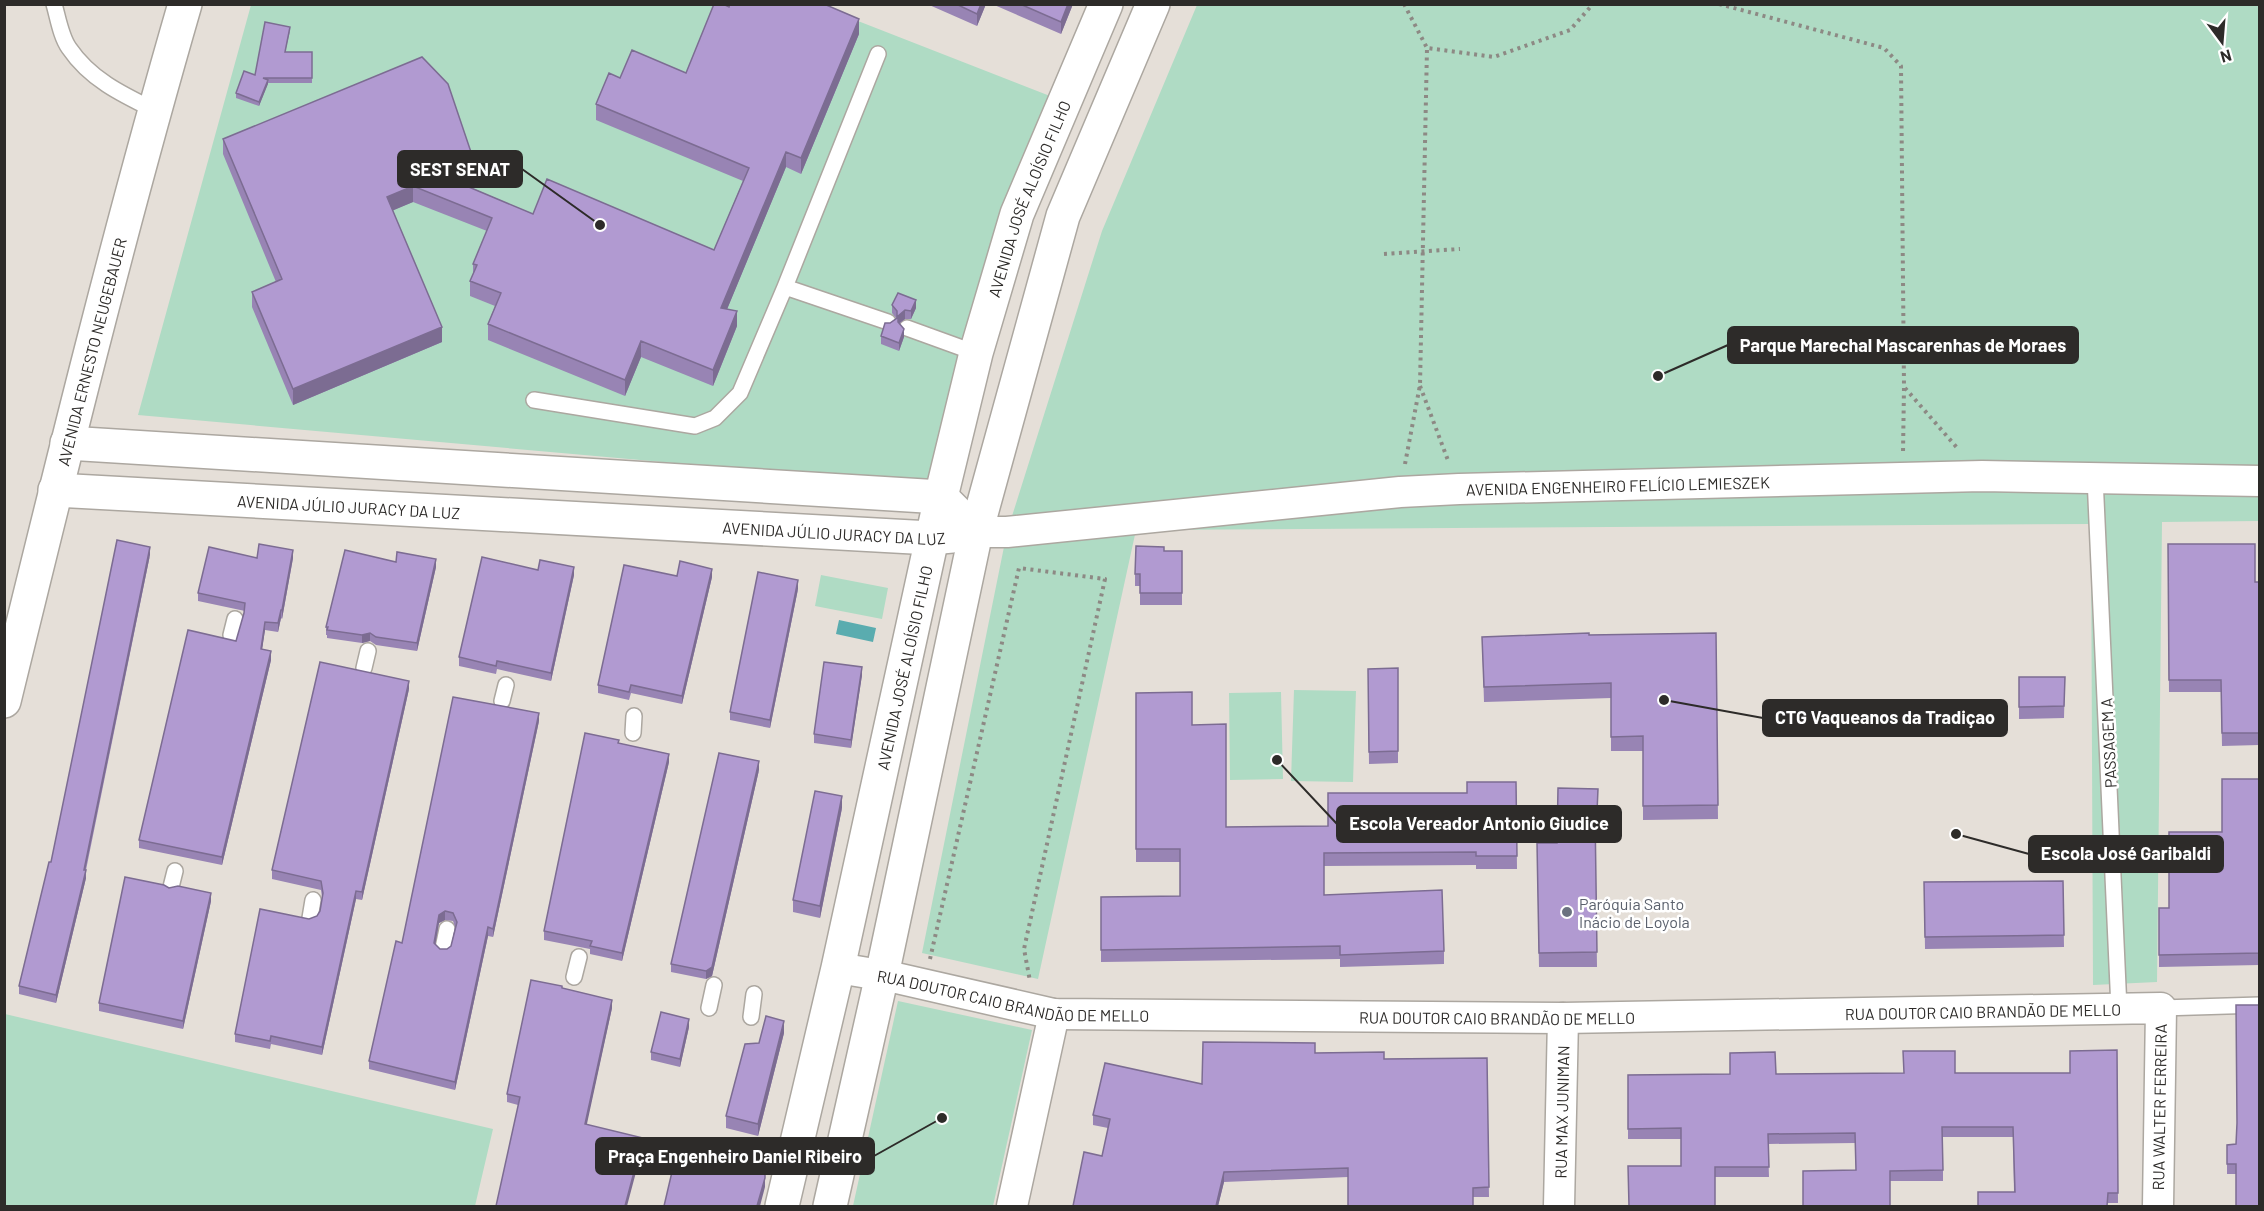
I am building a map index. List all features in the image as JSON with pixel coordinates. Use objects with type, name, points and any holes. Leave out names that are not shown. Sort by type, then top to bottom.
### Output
[{"type":"street","name":"AVENIDA ERNESTO NEUGEBAUER","points":[[4,701],[67,443],[154,110],[185,4]]},
{"type":"street","name":"AVENIDA JOSÉ ALOÍSIO FILHO","points":[[782,1206],[838,968],[940,496],[976,353],[1017,214],[1106,4]]},
{"type":"street","points":[[830,1206],[882,975],[976,532],[1063,216],[1153,4]]},
{"type":"street","points":[[67,443],[940,496]]},
{"type":"street","name":"AVENIDA ENGENHEIRO FELÍCIO LEMIESZEK","points":[[976,532],[1007,532],[1400,492],[1459,489],[1982,476],[2259,481]]},
{"type":"street","name":"AVENIDA JÚLIO JURACY DA LUZ","points":[[55,490],[931,538],[976,532]]},
{"type":"street","name":"AVENIDA JÚLIO JURACY DA LUZ","points":[[940,496],[976,532]]},
{"type":"street","name":"RUA DOUTOR CAIO BRANDÃO DE MELLO","points":[[838,968],[882,975],[1045,1012],[1563,1018],[2161,1008]]},
{"type":"street","name":"RUA WALTER FERREIRA","points":[[2158,1206],[2161,1008]]},
{"type":"street","points":[[1012,1206],[1045,1012]]},
{"type":"street","name":"RUA MAX JUNIMAN","points":[[1559,1206],[1563,1018]]},
{"type":"lane","points":[[54,4],[67,47],[93,76],[115,91],[154,110]]},
{"type":"lane","points":[[534,400],[695,426],[715,418],[740,393],[878,54]]},
{"type":"lane","points":[[785,286],[888,322]]},
{"type":"lane","points":[[907,328],[976,353]]},
{"type":"lane","name":"PASSAGEM A","points":[[2096,477],[2119,1010]]},
{"type":"lane","points":[[231,635],[235,619]]},
{"type":"lane","points":[[364,668],[368,651]]},
{"type":"lane","points":[[502,701],[506,685]]},
{"type":"lane","points":[[633,733],[634,716]]},
{"type":"lane","points":[[171,887],[175,871]]},
{"type":"lane","points":[[310,918],[313,900]]},
{"type":"lane","points":[[443,948],[447,929]]},
{"type":"lane","points":[[574,978],[579,957]]},
{"type":"lane","points":[[709,1008],[714,985]]},
{"type":"lane","points":[[751,1017],[754,994]]},
{"type":"lane","points":[[2161,1008],[2259,1005]]},
{"type":"path","points":[[1400,492],[1420,385],[1427,48],[1404,4]]},
{"type":"path","points":[[1427,48],[1494,57],[1570,30],[1593,4]]},
{"type":"path","points":[[1719,4],[1884,48],[1901,66],[1903,478]]},
{"type":"path","points":[[1384,254],[1460,249]]},
{"type":"path","points":[[1420,385],[1459,489]]},
{"type":"path","points":[[1904,387],[1982,476]]},
{"type":"path","points":[[927,969],[1019,568],[1104,579],[1024,949],[1045,1012]]},
{"type":"green space","points":[[251,5],[817,5],[1050,96],[931,486],[138,415]]},
{"type":"green space","points":[[1197,5],[2259,5],[2259,521],[2162,522],[2157,982],[2093,985],[2091,524],[1136,530],[1038,979],[922,953],[1007,532],[1102,231]]},
{"type":"green space","points":[[821,575],[888,588],[882,619],[815,606]]},
{"type":"green space","points":[[1294,690],[1356,691],[1353,782],[1291,781]]},
{"type":"green space","points":[[1281,692],[1283,779],[1230,780],[1229,693]]},
{"type":"green space","points":[[898,1001],[1032,1030],[993,1206],[853,1206]]},
{"type":"green space","points":[[5,1014],[493,1129],[475,1206],[5,1206]]},
{"type":"water","points":[[839,620],[876,628],[873,642],[836,634]]},
{"type":"building","points":[[714,4],[729,7],[730,4],[824,4],[859,19],[801,158],[786,152],[721,308],[737,311],[713,370],[641,341],[625,380],[488,324],[501,293],[470,281],[477,265],[473,264],[492,218],[413,186],[387,197],[442,327],[293,389],[252,292],[282,279],[223,139],[422,57],[448,84],[474,161],[438,174],[533,214],[547,179],[714,250],[749,168],[596,104],[609,73],[620,78],[632,50],[686,73]]},
{"type":"building","points":[[956,4],[981,4],[977,14]]},
{"type":"building","points":[[1020,4],[1068,4],[1061,22]]},
{"type":"building","points":[[265,22],[290,27],[285,52],[312,52],[312,78],[263,78],[268,80],[259,102],[236,93],[244,71],[255,75]]},
{"type":"building","points":[[898,293],[916,300],[911,311],[905,310],[898,316],[898,322],[904,329],[899,343],[881,336],[885,323],[890,323],[897,318],[897,311],[892,305]]},
{"type":"building","points":[[117,540],[150,547],[84,870],[86,870],[56,995],[19,986],[49,862],[51,862]]},
{"type":"building","points":[[259,544],[293,550],[278,623],[265,622],[261,649],[271,651],[222,857],[139,840],[188,630],[236,641],[244,613],[245,603],[198,593],[209,547],[257,558]]},
{"type":"building","points":[[2168,544],[2255,544],[2255,582],[2259,582],[2259,733],[2222,733],[2221,680],[2169,680]]},
{"type":"building","points":[[1136,546],[1164,547],[1164,551],[1182,551],[1182,593],[1140,593],[1140,574],[1135,574]]},
{"type":"building","points":[[345,550],[396,562],[397,552],[436,559],[417,643],[376,637],[370,633],[362,635],[327,630]]},
{"type":"building","points":[[482,557],[538,570],[540,560],[574,567],[551,673],[497,661],[496,666],[459,657]]},
{"type":"building","points":[[680,561],[712,569],[682,696],[631,685],[629,692],[598,685],[624,565],[677,576]]},
{"type":"building","points":[[758,572],[798,580],[770,720],[730,712]]},
{"type":"building","points":[[1589,633],[1589,635],[1716,633],[1718,805],[1643,806],[1643,736],[1611,737],[1611,683],[1484,687],[1482,637]]},
{"type":"building","points":[[320,662],[409,681],[362,892],[356,891],[322,1047],[271,1036],[270,1041],[235,1034],[260,909],[309,919],[317,916],[320,911],[323,893],[321,881],[272,870]]},
{"type":"building","points":[[824,662],[862,667],[851,740],[814,734]]},
{"type":"building","points":[[1398,668],[1398,751],[1369,752],[1368,669]]},
{"type":"building","points":[[2019,677],[2065,677],[2064,706],[2019,707]]},
{"type":"building","points":[[1192,692],[1192,725],[1226,724],[1226,827],[1328,826],[1328,793],[1467,793],[1467,782],[1516,782],[1517,856],[1476,856],[1476,852],[1324,853],[1324,895],[1442,890],[1444,951],[1340,955],[1340,946],[1101,950],[1101,897],[1180,896],[1180,849],[1136,849],[1136,693]]},
{"type":"building","points":[[453,697],[539,713],[493,929],[488,927],[455,1082],[369,1061],[396,941],[402,943]],"holes":[[[445,911],[453,913],[457,922],[451,946],[447,949],[440,949],[434,943],[439,915]]]},
{"type":"building","points":[[585,733],[669,754],[622,953],[590,946],[592,941],[544,931]]},
{"type":"building","points":[[719,753],[759,761],[712,967],[706,971],[671,964]]},
{"type":"building","points":[[2222,779],[2259,779],[2259,953],[2159,955],[2159,908],[2169,908],[2169,832],[2222,832]]},
{"type":"building","name":"Paróquia Santo Inácio de Loyola","points":[[1558,788],[1598,789],[1597,812],[1595,812],[1597,952],[1539,953],[1537,843],[1557,843]]},
{"type":"building","points":[[815,791],[842,796],[820,906],[793,900]]},
{"type":"building","points":[[125,877],[169,888],[178,886],[211,893],[183,1021],[99,1003]]},
{"type":"building","points":[[2063,881],[2064,935],[1925,937],[1924,882]]},
{"type":"building","points":[[531,980],[612,1000],[585,1124],[643,1138],[625,1206],[496,1206],[520,1097],[507,1094]]},
{"type":"building","points":[[2236,1005],[2259,1005],[2259,1206],[2236,1206],[2236,1164],[2227,1164],[2227,1145],[2236,1144]]},
{"type":"building","points":[[661,1012],[689,1019],[680,1059],[651,1052]]},
{"type":"building","points":[[766,1016],[784,1021],[758,1124],[726,1116],[745,1044],[759,1043]]},
{"type":"building","points":[[1203,1042],[1315,1043],[1315,1053],[1384,1052],[1384,1059],[1487,1058],[1489,1187],[1473,1188],[1473,1206],[1348,1206],[1348,1168],[1224,1172],[1216,1206],[1073,1206],[1084,1152],[1102,1156],[1110,1119],[1093,1115],[1105,1063],[1202,1084]]},
{"type":"building","points":[[2117,1050],[2118,1193],[2108,1193],[2107,1206],[1978,1206],[1978,1192],[2015,1192],[2013,1127],[1942,1127],[1943,1170],[1890,1171],[1890,1206],[1803,1206],[1803,1171],[1856,1170],[1855,1133],[1768,1134],[1769,1167],[1715,1167],[1715,1206],[1629,1206],[1628,1166],[1681,1166],[1681,1128],[1628,1129],[1628,1075],[1730,1074],[1730,1053],[1775,1052],[1776,1074],[1904,1073],[1903,1051],[1955,1051],[1955,1073],[2070,1073],[2070,1051]]},
{"type":"building","points":[[679,1142],[713,1150],[711,1155],[765,1169],[765,1178],[757,1206],[664,1206]]},
{"type":"place","name":"SEST SENAT","points":[[600,225]]},
{"type":"place","name":"Parque Marechal Mascarenhas de Moraes","points":[[1658,376]]},
{"type":"place","name":"CTG Vaqueanos da Tradiçao","points":[[1664,700]]},
{"type":"place","name":"Escola Vereador Antonio Giudice","points":[[1277,760]]},
{"type":"place","name":"Escola José Garibaldi","points":[[1956,834]]},
{"type":"place","name":"Paróquia Santo Inácio de Loyola","points":[[1567,912]]},
{"type":"place","name":"Praça Engenheiro Daniel Ribeiro","points":[[942,1118]]}]
